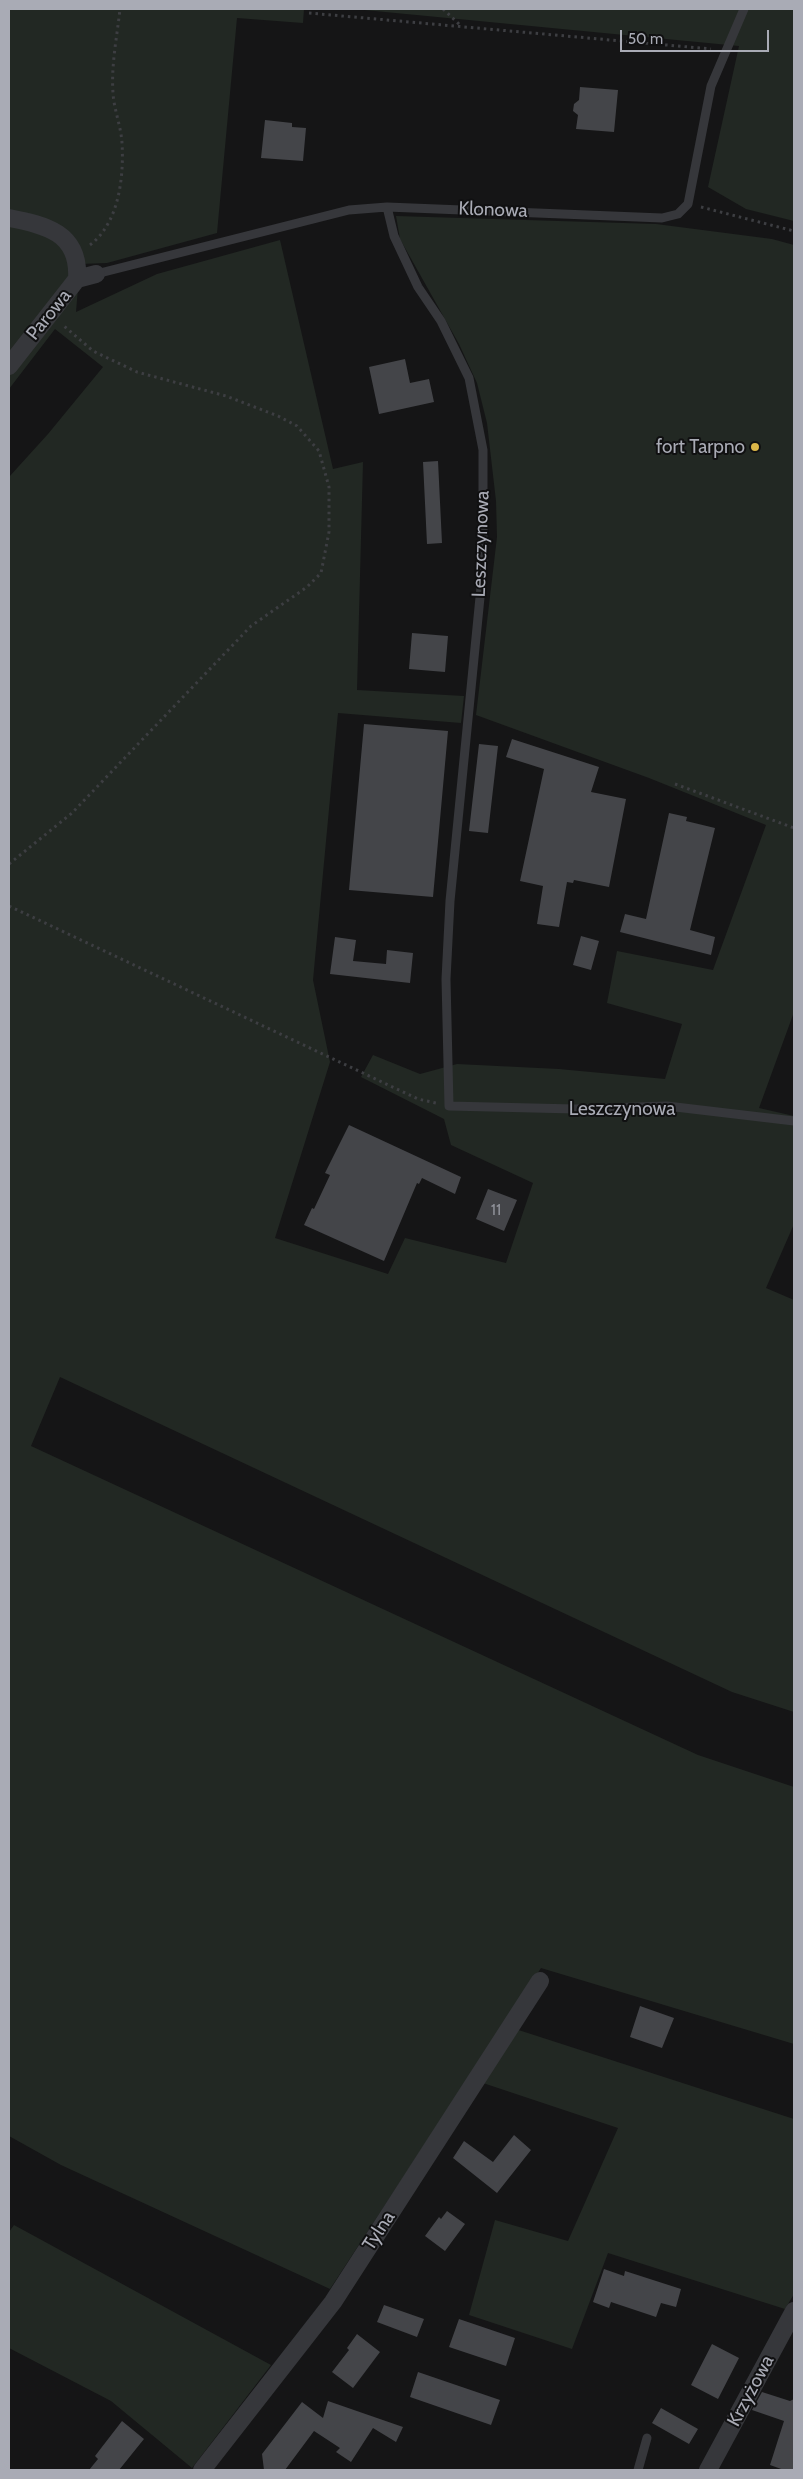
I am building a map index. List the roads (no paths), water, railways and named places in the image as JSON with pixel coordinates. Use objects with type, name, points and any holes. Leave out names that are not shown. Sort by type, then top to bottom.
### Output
[{"type":"street","points":[[9,218],[56,230],[68,244],[78,272]]},
{"type":"street","name":"Parowa","points":[[9,366],[50,314],[78,272],[96,274]]},
{"type":"street","name":"Tylna","points":[[202,2470],[334,2302],[540,1981]]},
{"type":"street","name":"Krzyżowa","points":[[708,2470],[794,2311]]},
{"type":"lane","name":"Klonowa","points":[[96,274],[349,210],[387,207],[662,218],[678,214],[688,204],[711,86],[724,50],[744,9]]},
{"type":"lane","name":"Leszczynowa","points":[[387,207],[394,236],[418,287],[441,321],[469,378],[484,450],[483,567],[450,901],[446,979],[449,1106],[575,1110],[667,1106],[794,1121]]},
{"type":"lane","points":[[638,2470],[647,2438]]},
{"type":"place","name":"fort Tarpno","points":[[755,447]]}]
